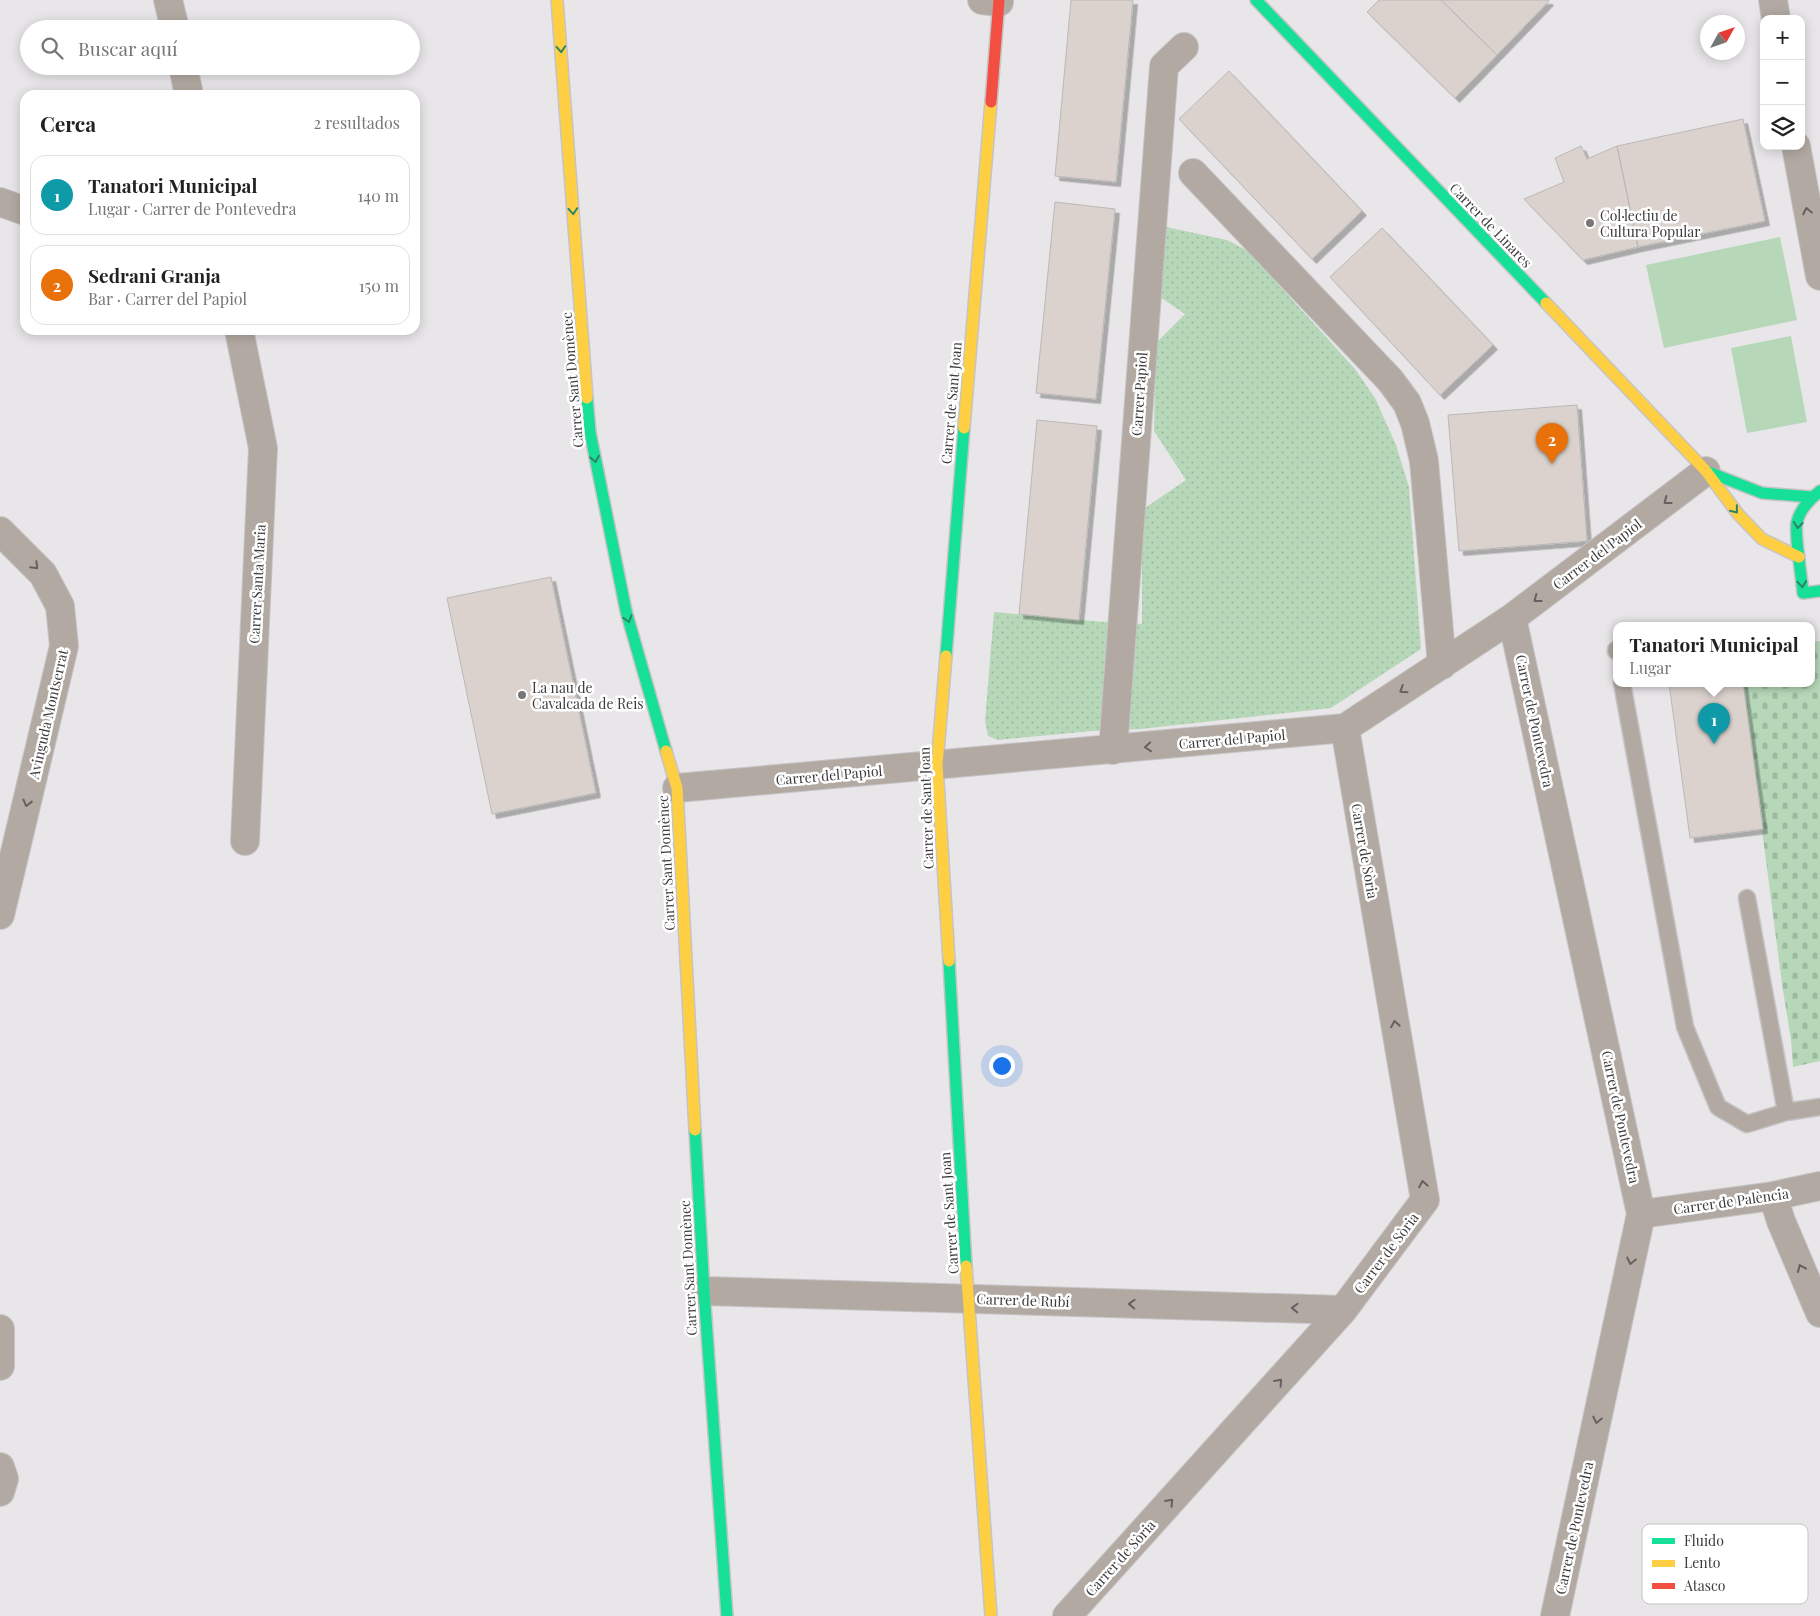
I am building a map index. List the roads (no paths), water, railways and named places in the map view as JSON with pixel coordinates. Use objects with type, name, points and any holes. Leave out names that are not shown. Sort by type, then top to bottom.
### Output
[{"type":"street","points":[[168,0],[173,20]]},
{"type":"street","name":"Carrer Sant Domènec","points":[[557,0],[590,432],[626,611],[677,788],[704,1291],[727,1616]]},
{"type":"street","points":[[1773,0],[1775,15]]},
{"type":"street","name":"Carrer de Sant Joan","points":[[991,1616],[969,1299],[936,765],[994,1]]},
{"type":"street","name":"Carrer de Linares","points":[[1264,3],[1706,471],[1738,514],[1762,539],[1800,557]]},
{"type":"street","name":"Carrer Papiol","points":[[1113,750],[1164,66],[1184,47]]},
{"type":"street","points":[[185,75],[188,90]]},
{"type":"street","points":[[1797,150],[1820,276]]},
{"type":"street","points":[[1194,173],[1390,380],[1408,403],[1424,461],[1442,665]]},
{"type":"street","points":[[0,202],[20,209]]},
{"type":"street","name":"Carrer Santa Maria","points":[[240,335],[264,448],[244,841]]},
{"type":"street","name":"Carrer del Papiol","points":[[677,788],[1345,728],[1512,618],[1706,471]]},
{"type":"street","name":"Carrer de Linares","points":[[1706,471],[1762,493],[1816,494]]},
{"type":"street","points":[[1816,494],[1801,512],[1796,524],[1803,593],[1820,591]]},
{"type":"street","name":"Avinguda Montserrat","points":[[0,531],[43,574],[60,606],[64,646],[0,915]]},
{"type":"street","name":"Carrer de Pontevedra","points":[[1512,618],[1641,1214],[1555,1616]]},
{"type":"street","name":"Carrer de Sòria","points":[[1067,1616],[1343,1310],[1425,1200],[1345,728]]},
{"type":"street","name":"Carrer de Palència","points":[[1641,1214],[1773,1196],[1820,1186]]},
{"type":"street","points":[[1773,1196],[1781,1221],[1820,1313]]},
{"type":"street","name":"Carrer de Rubí","points":[[704,1291],[1343,1310]]},
{"type":"street","points":[[0,1329],[0,1366]]},
{"type":"street","points":[[0,1467],[4,1479],[0,1492]]},
{"type":"lane","points":[[1623,687],[1685,1027],[1718,1107],[1746,1124],[1786,1112],[1820,1107]]},
{"type":"lane","points":[[1747,898],[1786,1112]]},
{"type":"place","name":"Col·lectiu de Cultura Popular","points":[[1590,223]]},
{"type":"place","name":"Sedrani Granja","points":[[1552,464]]},
{"type":"place","name":"La nau de Cavalcada de Reis","points":[[522,695]]},
{"type":"place","name":"Tanatori Municipal","points":[[1714,744]]}]
